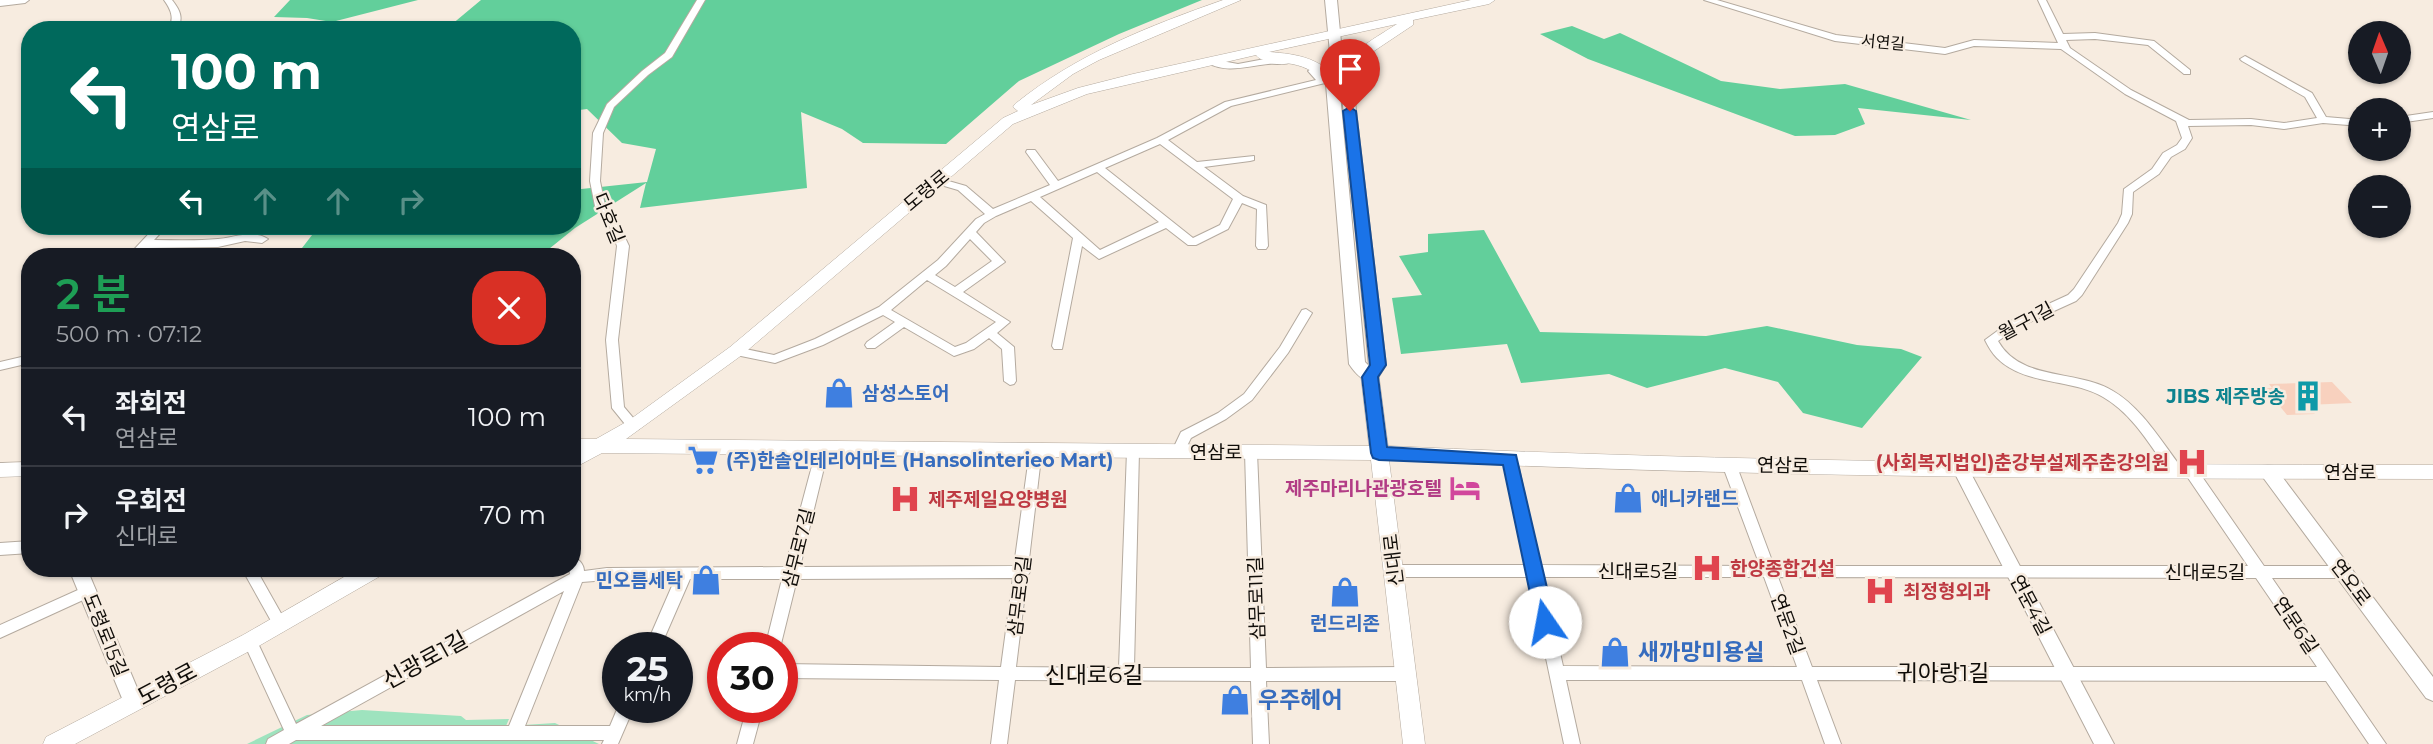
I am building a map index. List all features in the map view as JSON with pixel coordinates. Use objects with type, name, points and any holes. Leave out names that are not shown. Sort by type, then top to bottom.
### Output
[{"type":"main road","points":[[1008,121],[1028,99],[1089,61],[1128,41],[1235,0]]},
{"type":"main road","name":"도령로","points":[[581,457],[634,426],[736,351],[1008,121],[1038,105],[1079,90],[1138,75],[1211,62],[1477,1]]},
{"type":"main road","points":[[1237,55],[1283,57],[1302,61],[1339,81],[1369,48],[1419,15]]},
{"type":"main road","name":"신대로","points":[[1370,377],[1414,744]]},
{"type":"main road","name":"연삼로","points":[[581,446],[1379,453],[1729,464],[2183,472],[2433,472]]},
{"type":"main road","points":[[0,470],[21,469]]},
{"type":"main road","name":"도령로","points":[[54,744],[280,624],[359,577]]},
{"type":"main road","points":[[86,744],[104,717]]},
{"type":"street","points":[[0,3],[25,0]]},
{"type":"street","points":[[168,0],[178,14],[177,21]]},
{"type":"street","name":"다호길","points":[[634,426],[618,408],[612,340],[623,246],[615,227],[600,206],[595,181],[598,133],[610,106],[669,55],[701,0]]},
{"type":"street","name":"신대로","points":[[1331,0],[1339,81],[1357,364],[1370,377],[1378,365],[1339,81]]},
{"type":"street","name":"서연길","points":[[1708,0],[1835,38],[1945,51],[1974,43],[2060,41],[2095,36],[2151,43],[2187,72]]},
{"type":"street","points":[[2042,0],[2060,41],[2128,92],[2187,122],[2251,122],[2284,126],[2323,120],[2348,122]]},
{"type":"street","points":[[2245,59],[2309,95],[2323,120]]},
{"type":"street","points":[[736,351],[775,359],[796,352],[883,310],[942,263],[980,221],[992,214],[1161,140],[1228,104],[1322,81],[1313,71],[1286,62],[1270,61],[1238,67],[1211,62]]},
{"type":"street","points":[[2411,118],[2433,115]]},
{"type":"street","name":"월구1길","points":[[2180,119],[2187,138],[2181,147],[2167,155],[2166,161],[2151,176],[2128,191],[2127,214],[2123,223],[2078,292],[2072,298],[2015,324],[1991,340],[2000,355],[2018,368],[2096,387],[2109,394],[2183,472]]},
{"type":"street","points":[[1161,140],[1239,198],[1262,207],[1262,246]]},
{"type":"street","points":[[1031,152],[1057,187]]},
{"type":"street","points":[[1196,165],[1250,158]]},
{"type":"street","points":[[1098,168],[1192,243],[1224,228],[1239,198]]},
{"type":"street","points":[[938,181],[962,188],[992,214]]},
{"type":"street","points":[[1033,197],[1099,255],[1167,223]]},
{"type":"street","points":[[955,292],[999,262],[970,232]]},
{"type":"street","points":[[142,248],[154,235]]},
{"type":"street","points":[[146,244],[218,243],[246,238],[262,239]]},
{"type":"street","points":[[1058,346],[1078,238]]},
{"type":"street","points":[[883,310],[954,352],[970,346],[1004,322],[927,275]]},
{"type":"street","points":[[1178,451],[1186,436],[1222,416],[1248,397],[1284,350],[1306,313]]},
{"type":"street","points":[[871,345],[903,322]]},
{"type":"street","points":[[990,333],[1007,347],[1010,381]]},
{"type":"street","points":[[0,366],[21,361]]},
{"type":"street","name":"삼무로7길","points":[[776,632],[823,447]]},
{"type":"street","name":"삼무로9길","points":[[999,744],[1023,572],[1036,449]]},
{"type":"street","points":[[1126,675],[1133,451]]},
{"type":"street","name":"삼무로11길","points":[[1251,452],[1261,744]]},
{"type":"street","points":[[1510,459],[1572,744]]},
{"type":"street","name":"연문2길","points":[[1729,464],[1833,744]]},
{"type":"street","name":"연문4길","points":[[1959,466],[2104,744]]},
{"type":"street","name":"연오로","points":[[2268,471],[2433,692]]},
{"type":"street","name":"연문6길","points":[[2183,472],[2260,572],[2378,744]]},
{"type":"street","points":[[0,549],[21,548]]},
{"type":"street","name":"신광로1길","points":[[581,571],[607,574],[1023,572]]},
{"type":"street","name":"신대로5길","points":[[1395,571],[2343,572]]},
{"type":"street","points":[[659,632],[685,574]]},
{"type":"street","name":"도령로15길","points":[[82,577],[133,702]]},
{"type":"street","points":[[254,577],[280,624]]},
{"type":"street","name":"신광로1길","points":[[274,744],[563,577]]},
{"type":"street","points":[[514,733],[572,577]]},
{"type":"street","points":[[4,628],[89,591]]},
{"type":"street","points":[[250,640],[293,733],[514,733],[612,738]]},
{"type":"street","name":"신대로6길","points":[[798,671],[1126,675],[1405,674]]},
{"type":"street","name":"귀아랑1길","points":[[1556,673],[2330,674]]},
{"type":"street","points":[[745,744],[751,723]]},
{"type":"green space","points":[[290,0],[418,0],[336,21],[274,17]]},
{"type":"green space","points":[[481,0],[1202,0],[1119,34],[1019,81],[946,144],[863,143],[842,129],[801,112],[807,188],[640,208],[646,183],[581,224],[581,189],[647,182],[656,149],[622,143],[587,109],[581,110],[581,21],[456,21]]},
{"type":"green space","points":[[1572,26],[1604,39],[1620,33],[1721,81],[1780,89],[1845,84],[1971,120],[1858,108],[1865,124],[1835,135],[1795,136],[1588,59],[1540,34]]},
{"type":"green space","points":[[1484,230],[1540,332],[1706,336],[1767,326],[1857,345],[1901,349],[1922,357],[1862,428],[1803,413],[1778,382],[1725,368],[1647,388],[1609,374],[1521,383],[1507,344],[1401,354],[1392,298],[1422,295],[1399,256],[1428,252],[1428,234]]},
{"type":"green space","points":[[312,235],[566,235],[550,248],[302,248]]},
{"type":"green space","points":[[362,710],[461,716],[466,720],[509,719],[506,726],[555,723],[599,744],[247,744],[307,715]]},
{"type":"building","name":"JIBS 제주방송","points":[[2332,382],[2352,403],[2307,405],[2315,414],[2287,415],[2265,388],[2272,388],[2269,384]]},
{"type":"place","name":"삼성스토어","points":[[839,393]]},
{"type":"place","name":"JIBS 제주방송","points":[[2308,396]]},
{"type":"place","name":"(주)한솔인테리어마트 (Hansolinterieo Mart)","points":[[703,460]]},
{"type":"place","name":"(사회복지법인)춘강부설제주춘강의원","points":[[2192,462]]},
{"type":"place","name":"제주마리나관광호텔","points":[[1465,488]]},
{"type":"place","name":"애니카랜드","points":[[1628,498]]},
{"type":"place","name":"제주제일요양병원","points":[[905,499]]},
{"type":"place","name":"한양종합건설","points":[[1707,568]]},
{"type":"place","name":"민오름세탁","points":[[706,580]]},
{"type":"place","name":"최정형외과","points":[[1880,591]]},
{"type":"place","name":"런드리존","points":[[1345,592]]},
{"type":"place","name":"새까망미용실","points":[[1615,652]]},
{"type":"place","name":"우주헤어","points":[[1235,700]]},
{"type":"route","points":[[1350,111],[1378,365],[1370,377],[1379,453],[1510,459],[1545,622]]}]
